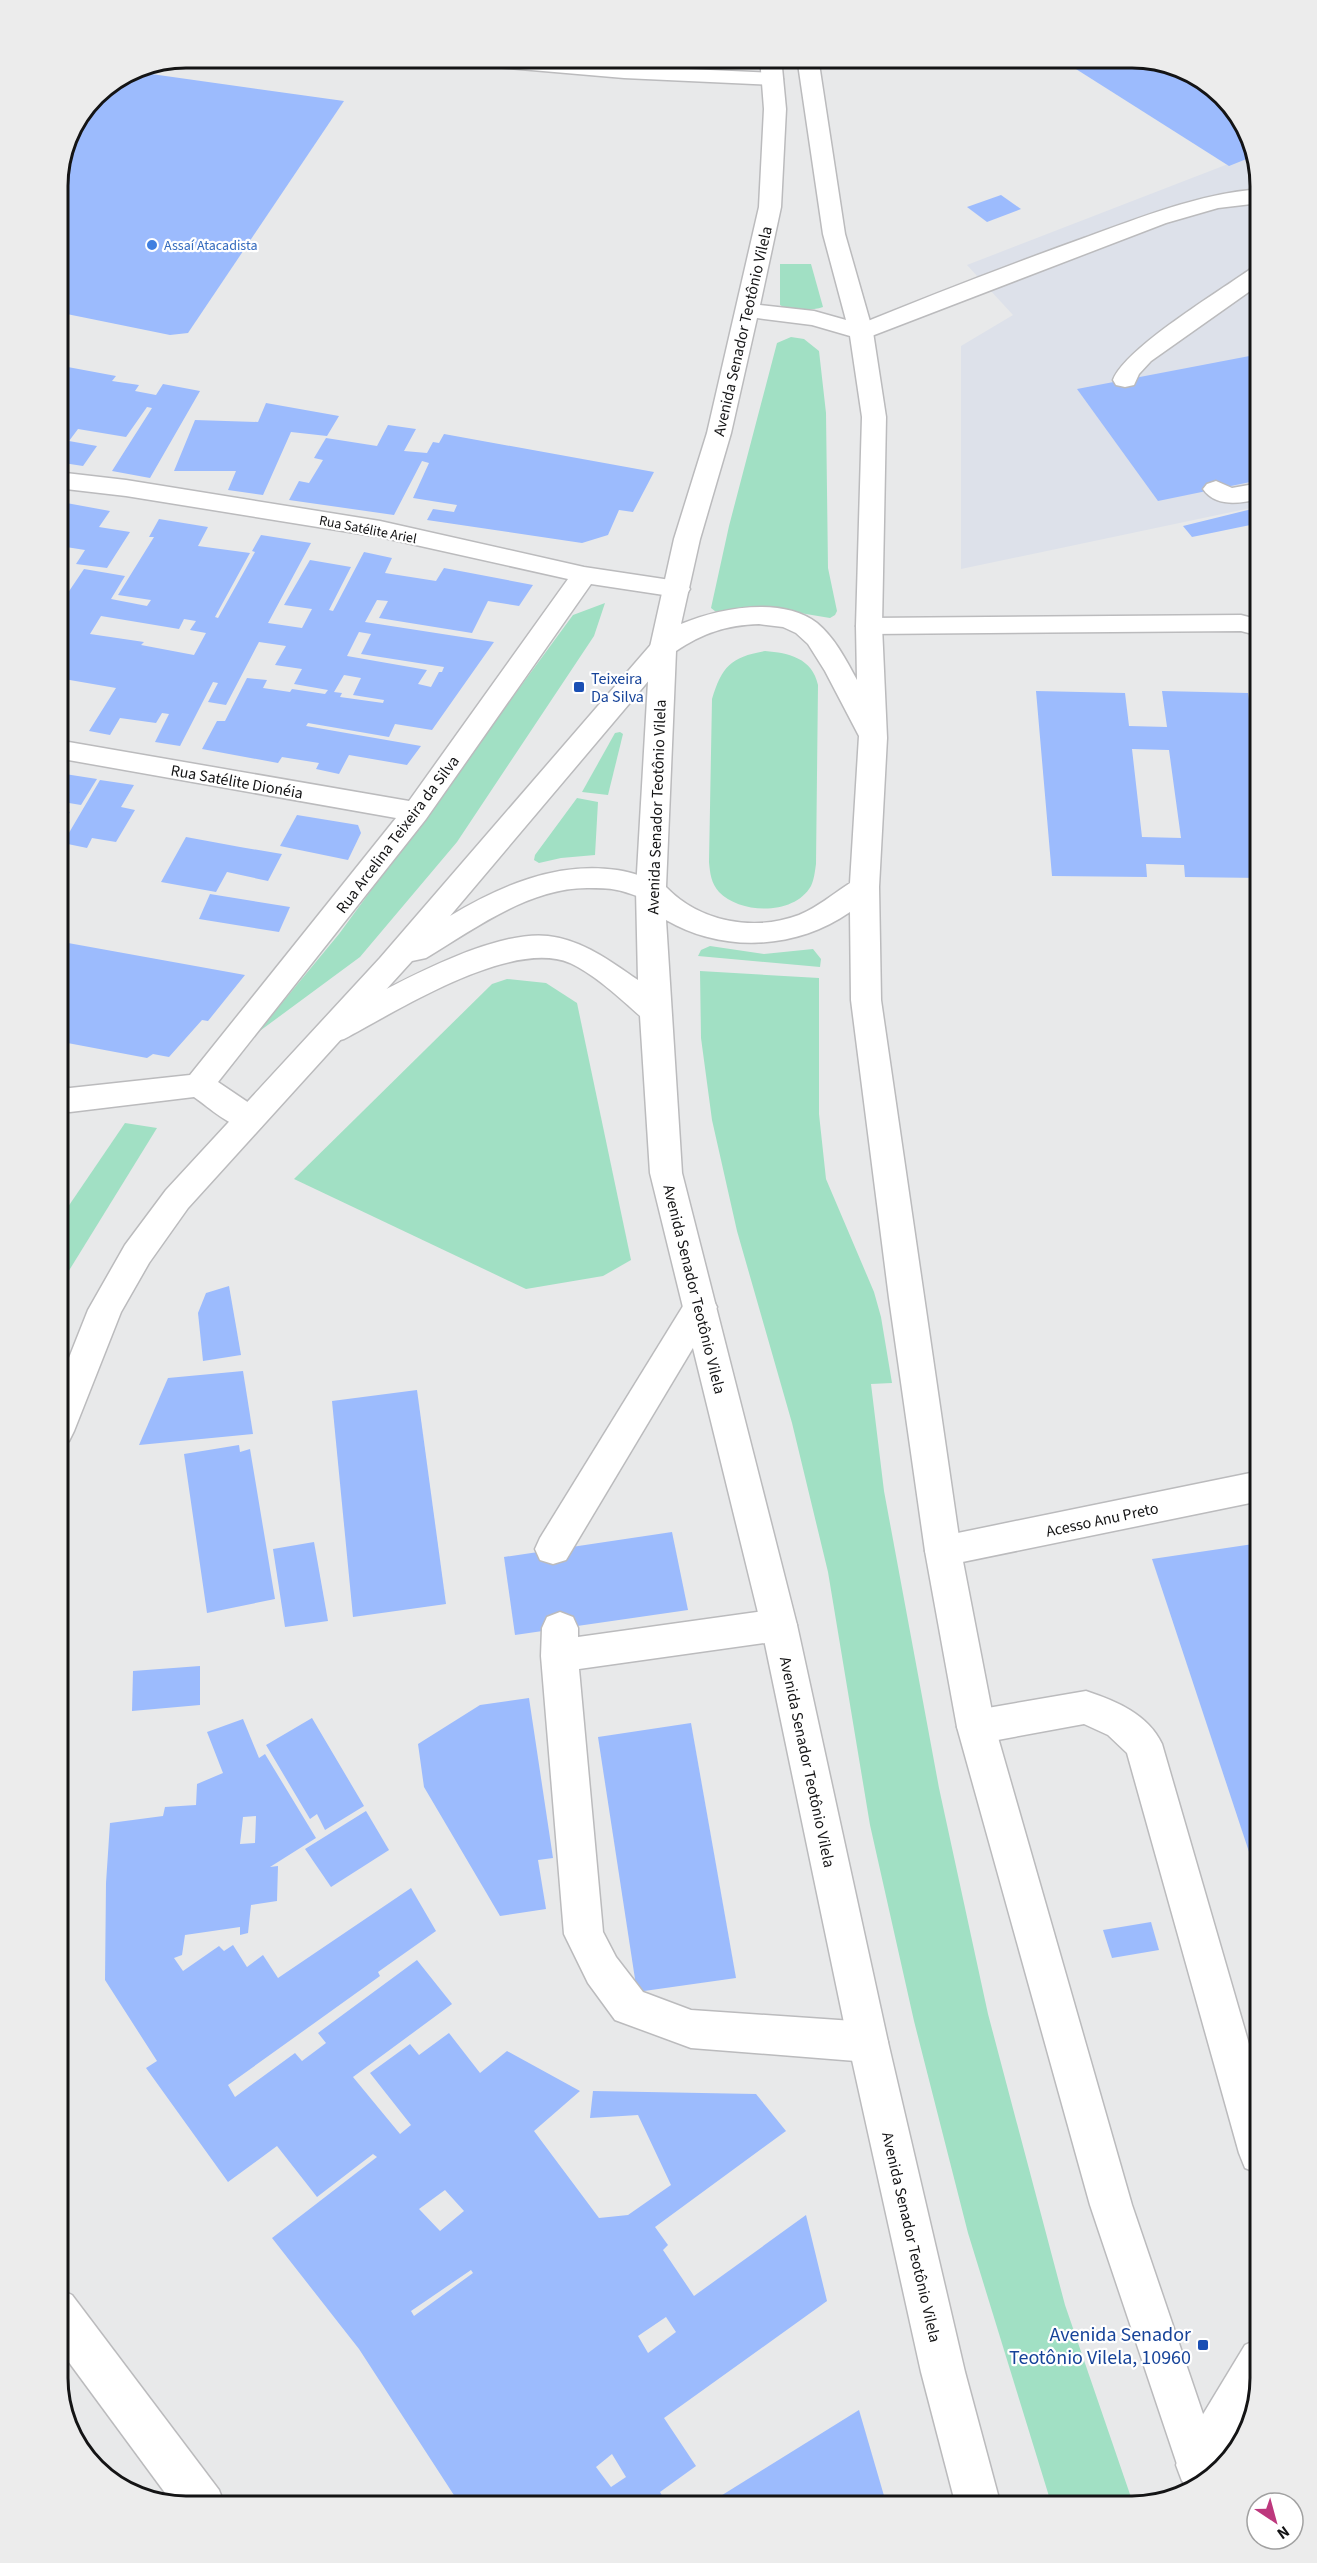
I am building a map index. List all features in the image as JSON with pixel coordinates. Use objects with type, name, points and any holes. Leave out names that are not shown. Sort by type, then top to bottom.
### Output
[{"type":"main road","name":"Avenida Senador Teotônio Vilela","points":[[771,68],[776,109],[770,207],[719,433],[687,539],[663,647],[651,890],[651,947],[666,1173],[779,1626],[868,2042],[943,2372],[976,2496]]},
{"type":"main road","points":[[809,68],[834,234],[861,332],[874,417],[869,626],[873,738],[864,887],[866,1000],[943,1551],[976,1727],[1111,2205],[1201,2471]]},
{"type":"main road","points":[[746,310],[814,318],[861,332],[982,282],[1187,208],[1235,197],[1250,196]]},
{"type":"main road","points":[[1125,380],[1128,372],[1143,356],[1250,280]]},
{"type":"main road","name":"Rua Satélite Ariel","points":[[68,481],[126,488],[380,529],[584,575],[676,589]]},
{"type":"main road","points":[[1216,489],[1224,496],[1250,493]]},
{"type":"main road","name":"Rua Arcelina Teixeira da Silva","points":[[199,1085],[416,812],[584,575]]},
{"type":"main road","points":[[68,1403],[105,1310],[137,1254],[177,1199],[391,966],[663,647],[692,629],[713,621],[751,616],[779,618],[803,626],[817,638],[873,738]]},
{"type":"main road","points":[[869,626],[1241,623],[1250,625]]},
{"type":"main road","name":"Rua Satélite Dionéia","points":[[68,752],[416,812]]},
{"type":"main road","points":[[391,966],[519,892],[567,878],[614,877],[651,890],[674,911],[690,920],[737,932],[766,932],[810,922],[864,887]]},
{"type":"main road","points":[[333,1031],[458,967],[499,953],[532,946],[550,947],[581,956],[628,988],[656,1013]]},
{"type":"main road","points":[[68,1105],[199,1085],[249,1119]]},
{"type":"main road","points":[[553,1549],[700,1307]]},
{"type":"main road","name":"Acesso Anu Preto","points":[[943,1551],[1250,1488]]},
{"type":"main road","points":[[779,1626],[560,1642],[584,1934],[602,1970],[629,2006],[692,2029],[868,2042]]},
{"type":"main road","points":[[976,1727],[1086,1707],[1121,1723],[1143,1744],[1250,2118]]},
{"type":"main road","points":[[68,2325],[195,2495]]},
{"type":"main road","points":[[1201,2471],[1250,2379]]},
{"type":"shaded area","points":[[1246,157],[1250,186],[1250,508],[961,569],[961,346],[1013,315],[967,265]]},
{"type":"green space","points":[[780,264],[811,264],[823,307],[801,310],[780,305]]},
{"type":"green space","points":[[791,337],[804,339],[819,351],[826,413],[828,568],[837,611],[830,618],[788,611],[720,615],[711,608],[729,526],[777,343]]},
{"type":"green space","points":[[605,603],[594,636],[457,842],[360,957],[257,1033],[339,934],[573,615]]},
{"type":"green space","points":[[765,651],[783,653],[805,663],[811,669],[818,685],[816,864],[811,886],[803,896],[780,907],[753,908],[740,905],[719,892],[710,874],[712,699],[720,678],[730,665],[744,656]]},
{"type":"green space","points":[[615,733],[623,734],[608,795],[582,792]]},
{"type":"green space","points":[[577,798],[598,802],[595,855],[561,858],[539,863],[534,860],[535,855]]},
{"type":"green space","points":[[710,946],[764,954],[813,949],[821,959],[820,967],[698,956],[701,950]]},
{"type":"green space","points":[[700,971],[819,978],[819,1114],[826,1179],[874,1292],[881,1317],[892,1383],[871,1384],[884,1491],[939,1788],[988,2014],[1065,2305],[1131,2496],[1049,2496],[968,2233],[914,2021],[870,1825],[828,1572],[792,1423],[737,1231],[712,1120],[701,1038]]},
{"type":"green space","points":[[507,979],[546,983],[577,1003],[631,1260],[603,1276],[526,1289],[294,1179],[492,984]]},
{"type":"green space","points":[[125,1123],[157,1128],[68,1272],[68,1207]]},
{"type":"building","points":[[1074,68],[1154,70],[1197,87],[1225,114],[1241,140],[1246,159],[1229,166]]},
{"type":"building","name":"Assaí Atacadista","points":[[149,74],[344,101],[188,333],[170,335],[68,314],[68,178],[76,140],[87,120],[102,102],[120,87]]},
{"type":"building","points":[[1001,195],[1021,209],[987,222],[967,207]]},
{"type":"building","points":[[1250,356],[1250,482],[1158,501],[1077,389]]},
{"type":"building","points":[[68,367],[116,376],[112,381],[139,385],[135,391],[156,395],[163,384],[200,391],[150,478],[112,471],[152,408],[147,407],[126,437],[78,429],[69,441],[97,446],[83,466],[68,464]]},
{"type":"building","points":[[266,403],[339,416],[327,436],[291,432],[263,495],[228,490],[236,471],[174,471],[195,420],[258,422]]},
{"type":"building","points":[[388,425],[416,429],[404,451],[427,453],[433,442],[439,443],[444,434],[654,472],[633,512],[619,510],[608,535],[582,543],[427,520],[433,509],[454,512],[457,505],[413,498],[429,463],[422,461],[394,515],[289,500],[299,481],[309,483],[323,460],[314,458],[326,438],[377,446]]},
{"type":"building","points":[[68,503],[110,511],[99,527],[130,532],[107,568],[76,564],[85,550],[68,547]]},
{"type":"building","points":[[1250,509],[1250,525],[1192,537],[1183,526]]},
{"type":"building","points":[[159,519],[208,527],[198,546],[250,553],[215,617],[218,618],[255,552],[252,551],[261,535],[311,543],[268,623],[302,628],[312,609],[284,605],[310,560],[351,567],[329,610],[333,611],[364,552],[392,558],[385,573],[436,581],[444,568],[533,585],[519,606],[488,601],[472,633],[379,618],[388,601],[377,600],[365,622],[494,642],[432,730],[395,724],[389,737],[308,723],[306,726],[421,746],[407,765],[349,755],[339,774],[316,769],[319,763],[282,757],[278,763],[202,749],[217,721],[225,721],[247,678],[267,680],[263,688],[325,694],[328,690],[294,684],[302,669],[275,665],[286,646],[259,642],[226,705],[208,702],[218,683],[213,682],[180,746],[155,742],[169,714],[162,713],[156,723],[120,718],[110,735],[89,731],[116,688],[68,680],[68,593],[84,569],[125,576],[111,599],[147,606],[151,600],[118,595],[154,537],[149,537]],"holes":[[[101,616],[179,629],[184,619],[196,621],[190,630],[206,633],[194,655],[141,645],[144,642],[90,634]],[[359,632],[371,634],[361,654],[444,667],[442,672],[439,672],[431,687],[418,684],[427,670],[347,656]],[[344,675],[361,678],[353,695],[384,700],[383,703],[340,697],[342,693],[334,692]]]},
{"type":"building","points":[[1036,691],[1125,693],[1129,726],[1167,727],[1162,691],[1248,693],[1250,706],[1250,878],[1185,877],[1184,865],[1146,864],[1147,877],[1052,876]],"holes":[[[1132,749],[1169,750],[1181,838],[1142,837]]]},
{"type":"building","points":[[68,774],[97,779],[81,805],[68,803]]},
{"type":"building","points":[[100,780],[134,785],[121,807],[135,810],[116,842],[92,838],[87,848],[68,844],[68,834]]},
{"type":"building","points":[[297,815],[358,825],[361,833],[348,860],[280,846]]},
{"type":"building","points":[[186,837],[282,854],[268,881],[227,872],[216,892],[161,882]]},
{"type":"building","points":[[210,894],[290,907],[279,932],[199,919]]},
{"type":"building","points":[[68,943],[245,975],[208,1021],[202,1020],[169,1057],[153,1054],[147,1058],[68,1043]]},
{"type":"building","points":[[229,1286],[241,1355],[203,1361],[198,1313],[206,1293]]},
{"type":"building","points":[[243,1371],[253,1434],[139,1445],[168,1378]]},
{"type":"building","points":[[417,1390],[446,1604],[353,1617],[332,1401]]},
{"type":"building","points":[[239,1445],[240,1452],[250,1449],[275,1599],[207,1613],[184,1454]]},
{"type":"building","points":[[672,1532],[688,1610],[515,1635],[504,1557]]},
{"type":"building","points":[[314,1542],[328,1621],[285,1627],[273,1549]]},
{"type":"building","points":[[1250,1544],[1250,1855],[1152,1559]]},
{"type":"building","points":[[200,1666],[200,1705],[132,1711],[133,1671]]},
{"type":"building","points":[[529,1698],[553,1858],[538,1860],[546,1909],[500,1916],[424,1787],[418,1744],[480,1705]]},
{"type":"building","points":[[312,1718],[364,1806],[325,1830],[317,1814],[310,1819],[266,1745]]},
{"type":"building","points":[[243,1719],[259,1758],[265,1754],[316,1838],[270,1867],[278,1866],[277,1901],[251,1905],[248,1933],[240,1935],[240,1927],[185,1935],[182,1955],[174,1958],[183,1971],[219,1946],[224,1951],[233,1945],[247,1967],[263,1955],[278,1978],[411,1888],[436,1931],[378,1972],[380,1976],[228,2085],[235,2097],[295,2053],[302,2061],[326,2043],[318,2033],[417,1960],[452,2004],[353,2077],[400,2134],[411,2125],[370,2073],[410,2044],[419,2055],[449,2033],[480,2073],[507,2051],[580,2091],[534,2131],[599,2218],[628,2215],[671,2185],[638,2115],[590,2118],[593,2091],[756,2094],[786,2131],[655,2227],[668,2245],[663,2250],[694,2296],[806,2215],[827,2301],[664,2418],[696,2466],[660,2492],[662,2496],[454,2495],[359,2349],[272,2238],[377,2157],[373,2154],[317,2197],[277,2146],[228,2182],[146,2068],[157,2061],[105,1980],[106,1883],[110,1823],[163,1816],[165,1807],[196,1805],[197,1784],[223,1773],[207,1732]],"holes":[[[256,1816],[255,1843],[240,1844],[243,1817]],[[445,2190],[464,2211],[440,2231],[419,2209]],[[471,2270],[473,2273],[414,2316],[411,2311]],[[666,2317],[676,2332],[648,2353],[638,2336]],[[612,2454],[626,2477],[611,2487],[596,2467]]]},
{"type":"building","points":[[691,1723],[736,1978],[637,1992],[598,1737]]},
{"type":"building","points":[[366,1811],[389,1850],[331,1887],[305,1849]]},
{"type":"building","points":[[1151,1922],[1159,1950],[1112,1958],[1103,1930]]},
{"type":"building","points":[[859,2410],[884,2496],[721,2496]]},
{"type":"place","name":"Assaí Atacadista","points":[[152,245]]},
{"type":"place","name":"Teixeira Da Silva","points":[[579,687]]},
{"type":"place","name":"Avenida Senador Teotônio Vilela, 10960","points":[[1203,2345]]}]
